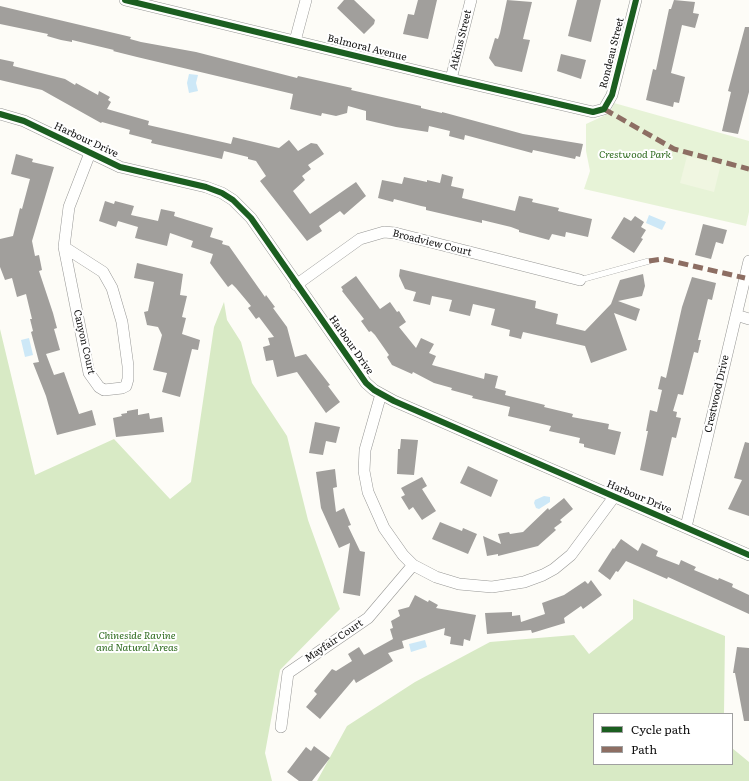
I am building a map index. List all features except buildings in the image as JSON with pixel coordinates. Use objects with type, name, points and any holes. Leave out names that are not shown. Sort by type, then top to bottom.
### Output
[{"type":"street","name":"Balmoral Avenue","points":[[124,0],[141,2],[451,79],[583,110],[593,112],[604,109]]},
{"type":"street","points":[[296,41],[306,0]]},
{"type":"street","name":"Atkins Street","points":[[451,79],[471,0]]},
{"type":"street","name":"Rondeau Street","points":[[604,109],[612,94],[636,0]]},
{"type":"street","name":"Harbour Drive","points":[[0,114],[24,121],[125,169],[206,187],[222,193],[233,200],[251,218],[296,285],[366,383],[381,394],[749,555]]},
{"type":"street","name":"Canyon Court","points":[[64,247],[103,272],[112,288],[122,322],[128,366],[128,379],[126,386],[122,388],[104,390],[99,387],[89,373],[64,247],[69,206],[90,153]]},
{"type":"street","name":"Broadview Court","points":[[296,285],[360,239],[384,232],[395,232],[580,280]]},
{"type":"street","name":"Crestwood Drive","points":[[686,527],[749,261]]},
{"type":"street","points":[[736,316],[749,319]]},
{"type":"street","points":[[381,394],[365,450],[366,480],[373,506],[384,528],[403,555],[413,565],[436,577],[459,584],[492,587],[524,582],[554,569],[571,554],[614,497]]},
{"type":"street","name":"Mayfair Court","points":[[282,727],[288,673],[368,618],[413,565]]},
{"type":"lane","points":[[580,280],[649,261]]},
{"type":"green space","name":"Crestwood Park","points":[[614,103],[749,141],[749,212],[746,226],[584,189],[590,171],[586,151],[586,124],[610,113]]},
{"type":"green space","points":[[687,156],[721,164],[714,192],[680,183]]},
{"type":"green space","name":"Chineside Ravine and Natural Areas","points":[[224,302],[227,320],[241,342],[252,383],[287,436],[308,520],[340,609],[280,670],[265,753],[272,781],[0,781],[0,329],[35,475],[114,439],[170,499],[191,482],[214,327]]},
{"type":"green space","points":[[633,599],[725,636],[724,713],[593,713],[593,765],[733,765],[733,749],[749,762],[749,781],[317,781],[347,726],[415,682],[490,642],[574,635],[589,654],[633,619]]},
{"type":"water","points":[[189,74],[198,75],[196,83],[198,91],[189,93],[187,83]]},
{"type":"water","points":[[649,215],[666,222],[662,230],[646,223]]},
{"type":"water","points":[[29,338],[33,355],[25,357],[21,340]]},
{"type":"water","points":[[544,496],[550,497],[550,502],[539,509],[536,508],[534,503],[535,500]]},
{"type":"water","points":[[425,640],[427,647],[411,652],[409,644]]},
{"type":"marked path","points":[[604,109],[674,149],[749,169]]},
{"type":"marked path","points":[[649,261],[663,259],[745,278]]},
{"type":"cycle path","points":[[125,0],[593,112],[604,109],[612,95],[636,0]]},
{"type":"cycle path","points":[[0,114],[24,121],[120,167],[206,187],[222,193],[233,200],[251,218],[366,383],[374,390],[394,401],[749,555]]}]
